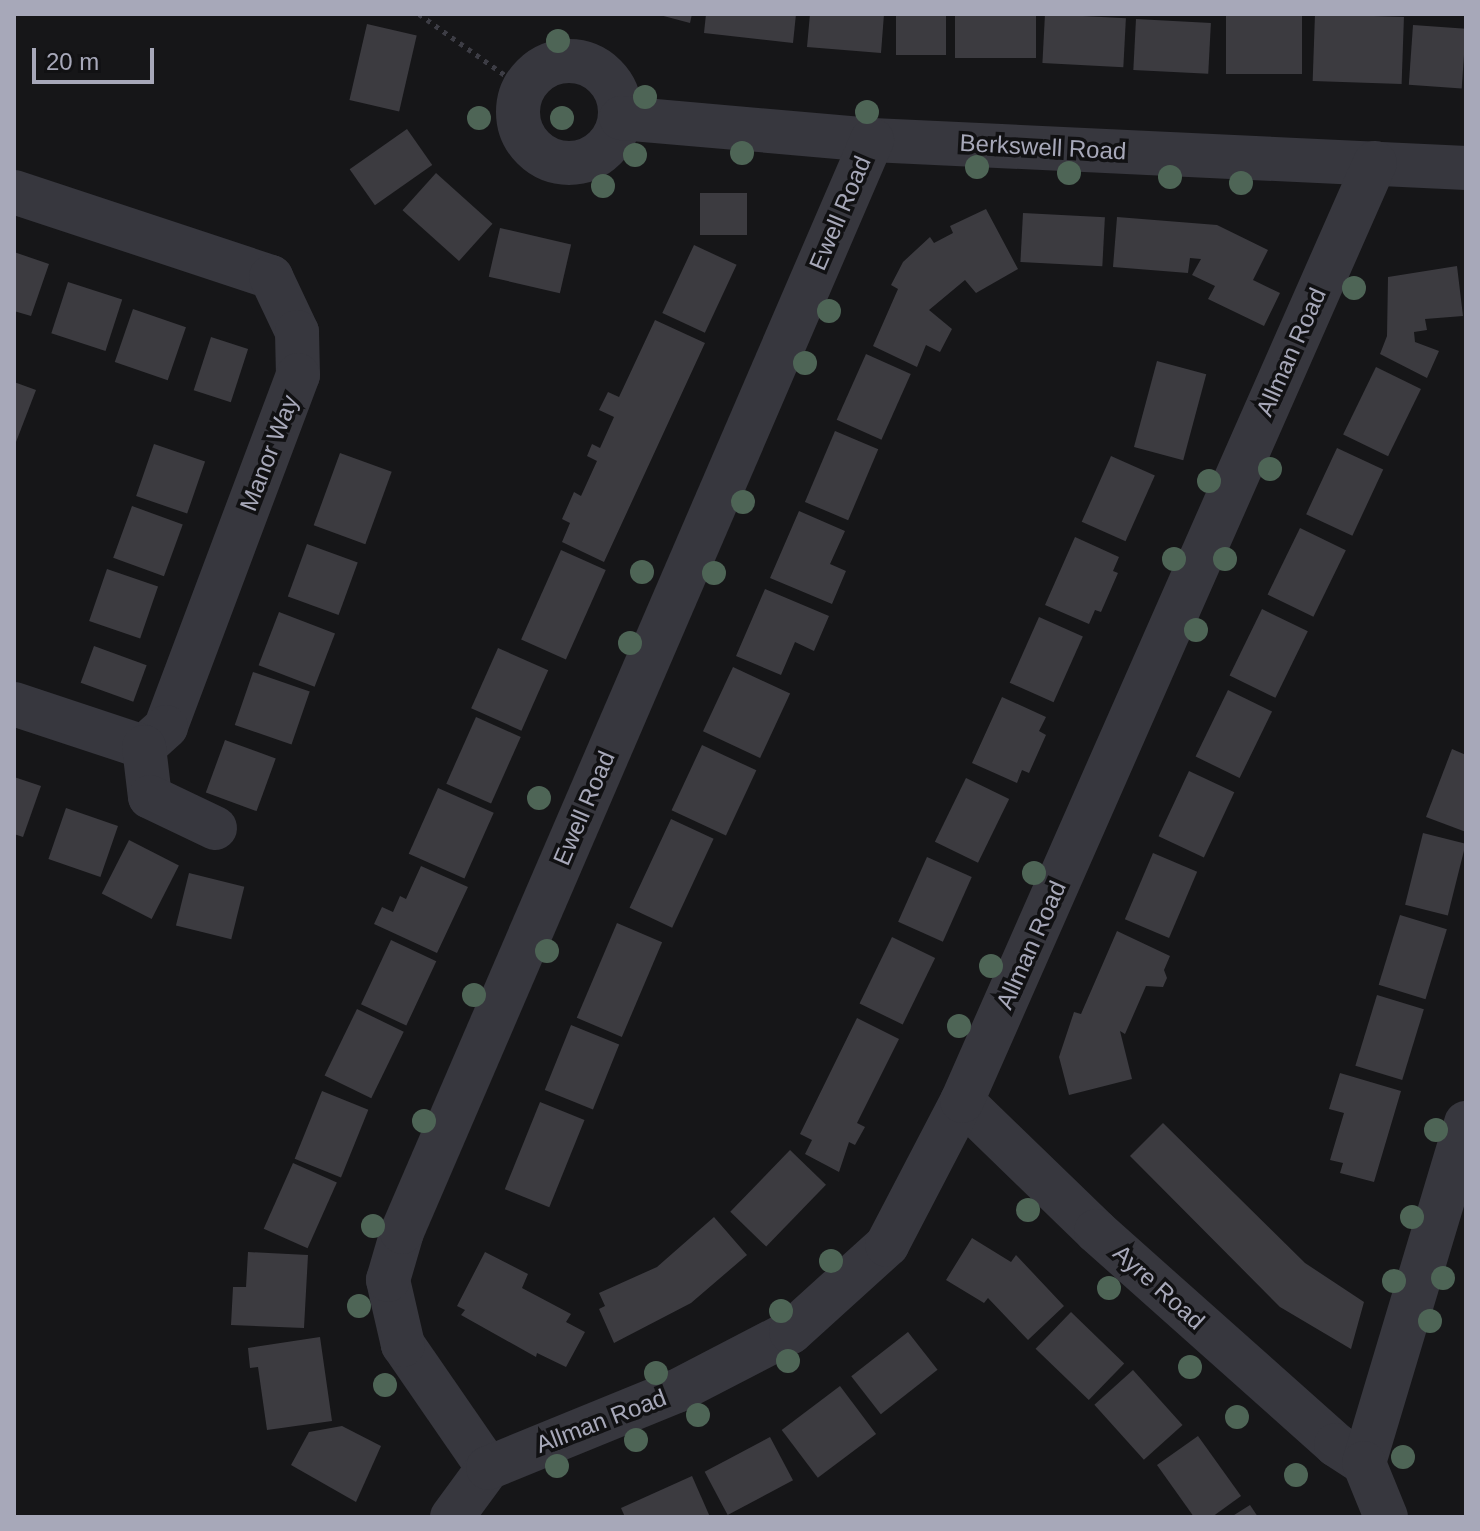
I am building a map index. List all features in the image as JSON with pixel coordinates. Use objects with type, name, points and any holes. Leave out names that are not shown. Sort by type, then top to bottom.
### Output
[{"type":"street","points":[[577,60],[603,72],[618,93],[621,118],[613,140],[590,159],[560,163],[536,152],[520,129],[523,88],[546,66],[577,60]]},
{"type":"street","name":"Berkswell Road","points":[[621,118],[872,140],[1466,168]]},
{"type":"street","name":"Ewell Road","points":[[488,1468],[403,1345],[388,1280],[391,1268],[408,1218],[872,140]]},
{"type":"street","name":"Allman Road","points":[[488,1468],[677,1391],[811,1317],[887,1245],[962,1101],[1375,163]]},
{"type":"street","name":"Manor Way","points":[[14,192],[271,277],[297,332],[298,375],[166,727],[144,747]]},
{"type":"street","points":[[14,704],[144,747],[150,797],[215,828]]},
{"type":"street","name":"Ayre Road","points":[[962,1101],[1096,1231],[1336,1445],[1364,1463]]},
{"type":"street","points":[[1386,1517],[1364,1463],[1466,1123]]},
{"type":"street","points":[[452,1517],[488,1468]]},
{"type":"path","points":[[419,14],[523,88]]},
{"type":"building","points":[[656,14],[692,14],[690,23]]},
{"type":"building","points":[[706,14],[796,14],[793,43],[704,33]]},
{"type":"building","points":[[810,14],[884,14],[881,53],[807,47]]},
{"type":"building","points":[[896,14],[946,14],[946,55],[896,55]]},
{"type":"building","points":[[955,14],[1036,14],[1036,58],[955,58]]},
{"type":"building","points":[[1045,14],[1126,18],[1123,67],[1042,63]]},
{"type":"building","points":[[1226,14],[1302,14],[1302,74],[1226,74]]},
{"type":"building","points":[[1315,14],[1404,17],[1402,84],[1313,81]]},
{"type":"building","points":[[1136,19],[1211,23],[1208,74],[1133,70]]},
{"type":"building","points":[[367,24],[417,35],[399,111],[349,100]]},
{"type":"building","points":[[1413,25],[1466,29],[1462,89],[1409,85]]},
{"type":"building","points":[[407,129],[432,165],[375,205],[350,169]]},
{"type":"building","points":[[436,173],[492,224],[459,261],[403,210]]},
{"type":"building","points":[[700,193],[747,193],[747,235],[700,235]]},
{"type":"building","points":[[986,209],[1018,269],[976,293],[965,280],[929,310],[952,329],[940,352],[926,345],[917,367],[873,346],[898,289],[891,285],[903,262],[930,237],[934,243],[953,233],[950,226]]},
{"type":"building","points":[[1023,213],[1105,217],[1102,266],[1020,262]]},
{"type":"building","points":[[1117,217],[1217,225],[1268,250],[1253,280],[1280,293],[1264,326],[1208,299],[1215,286],[1192,275],[1201,259],[1190,258],[1188,273],[1113,267]]},
{"type":"building","points":[[500,228],[571,244],[560,293],[489,277]]},
{"type":"building","points":[[694,245],[737,265],[705,333],[662,313]]},
{"type":"building","points":[[14,252],[49,264],[31,316],[14,311]]},
{"type":"building","points":[[1457,266],[1463,316],[1425,319],[1427,330],[1414,332],[1415,342],[1439,351],[1427,378],[1380,354],[1387,336],[1388,277]]},
{"type":"building","points":[[68,282],[122,300],[106,351],[51,333]]},
{"type":"building","points":[[133,309],[186,327],[168,380],[115,362]]},
{"type":"building","points":[[655,320],[705,343],[604,562],[562,542],[570,523],[562,519],[574,492],[581,496],[597,461],[587,456],[592,444],[600,448],[614,417],[599,410],[608,392],[619,397]]},
{"type":"building","points":[[211,337],[248,349],[231,402],[194,390]]},
{"type":"building","points":[[866,354],[911,374],[881,440],[837,420]]},
{"type":"building","points":[[1157,361],[1206,374],[1183,460],[1134,447]]},
{"type":"building","points":[[1376,367],[1421,389],[1388,456],[1343,434]]},
{"type":"building","points":[[14,382],[36,390],[16,442],[14,441]]},
{"type":"building","points":[[835,431],[878,449],[848,520],[805,502]]},
{"type":"building","points":[[154,444],[205,462],[187,514],[136,496]]},
{"type":"building","points":[[1337,448],[1383,470],[1352,536],[1306,514]]},
{"type":"building","points":[[340,453],[392,472],[365,544],[314,525]]},
{"type":"building","points":[[1111,456],[1155,476],[1126,541],[1082,522]]},
{"type":"building","points":[[132,506],[183,524],[164,576],[113,558]]},
{"type":"building","points":[[799,511],[845,531],[830,564],[846,571],[832,604],[770,578]]},
{"type":"building","points":[[1300,528],[1346,550],[1313,617],[1268,595]]},
{"type":"building","points":[[1075,537],[1119,557],[1113,571],[1118,573],[1101,612],[1095,610],[1089,624],[1045,605]]},
{"type":"building","points":[[307,544],[358,562],[339,615],[288,597]]},
{"type":"building","points":[[561,550],[606,570],[566,659],[521,640]]},
{"type":"building","points":[[107,569],[158,587],[140,639],[89,621]]},
{"type":"building","points":[[765,589],[829,616],[814,651],[795,642],[781,675],[736,656]]},
{"type":"building","points":[[1262,609],[1308,631],[1275,698],[1230,676]]},
{"type":"building","points":[[279,612],[335,634],[315,687],[259,665]]},
{"type":"building","points":[[1039,617],[1083,637],[1054,702],[1010,683]]},
{"type":"building","points":[[94,646],[147,665],[133,702],[81,683]]},
{"type":"building","points":[[498,648],[548,670],[521,731],[471,708]]},
{"type":"building","points":[[733,667],[790,694],[760,758],[703,731]]},
{"type":"building","points":[[253,672],[310,692],[291,744],[235,725]]},
{"type":"building","points":[[1228,690],[1272,711],[1240,778],[1196,757]]},
{"type":"building","points":[[1002,697],[1046,717],[1039,731],[1046,735],[1029,773],[1022,770],[1017,783],[972,763]]},
{"type":"building","points":[[476,717],[521,737],[491,804],[446,784]]},
{"type":"building","points":[[225,740],[276,758],[257,811],[206,793]]},
{"type":"building","points":[[702,745],[756,770],[726,836],[672,810]]},
{"type":"building","points":[[1452,749],[1466,755],[1466,832],[1426,817]]},
{"type":"building","points":[[1189,771],[1234,792],[1204,857],[1159,836]]},
{"type":"building","points":[[14,777],[41,786],[23,837],[14,834]]},
{"type":"building","points":[[966,778],[1009,799],[978,863],[935,842]]},
{"type":"building","points":[[438,788],[494,813],[464,879],[409,854]]},
{"type":"building","points":[[66,808],[118,826],[100,877],[48,859]]},
{"type":"building","points":[[671,819],[714,839],[672,928],[630,908]]},
{"type":"building","points":[[1423,833],[1466,844],[1448,915],[1405,905]]},
{"type":"building","points":[[129,840],[179,865],[152,919],[102,893]]},
{"type":"building","points":[[1153,853],[1197,872],[1169,938],[1125,919]]},
{"type":"building","points":[[927,857],[972,877],[943,942],[898,922]]},
{"type":"building","points":[[421,866],[468,887],[437,953],[374,924],[382,907],[393,912],[400,896],[406,899]]},
{"type":"building","points":[[189,873],[244,887],[231,939],[176,925]]},
{"type":"building","points":[[1400,915],[1447,929],[1426,999],[1379,985]]},
{"type":"building","points":[[617,923],[662,942],[622,1037],[577,1018]]},
{"type":"building","points":[[1117,931],[1170,956],[1164,970],[1167,978],[1163,987],[1146,986],[1125,1034],[1120,1031],[1132,1079],[1069,1095],[1059,1057],[1074,1012],[1081,1014]]},
{"type":"building","points":[[892,937],[935,958],[903,1025],[860,1004]]},
{"type":"building","points":[[391,940],[436,961],[406,1025],[361,1004]]},
{"type":"building","points":[[1377,995],[1424,1009],[1402,1080],[1355,1066]]},
{"type":"building","points":[[357,1009],[404,1032],[371,1098],[325,1076]]},
{"type":"building","points":[[857,1018],[899,1039],[857,1123],[865,1127],[855,1145],[849,1142],[839,1172],[805,1154],[812,1140],[800,1134]]},
{"type":"building","points":[[571,1025],[619,1044],[593,1109],[545,1090]]},
{"type":"building","points":[[1340,1073],[1401,1091],[1374,1182],[1340,1173],[1343,1163],[1330,1160],[1344,1113],[1329,1109]]},
{"type":"building","points":[[322,1091],[368,1110],[341,1177],[295,1159]]},
{"type":"building","points":[[540,1102],[585,1120],[549,1207],[505,1189]]},
{"type":"building","points":[[1163,1123],[1305,1263],[1364,1302],[1351,1349],[1280,1307],[1130,1156]]},
{"type":"building","points":[[790,1150],[826,1185],[766,1247],[730,1212]]},
{"type":"building","points":[[293,1163],[337,1183],[308,1248],[264,1229]]},
{"type":"building","points":[[714,1217],[747,1255],[691,1303],[614,1343],[599,1309],[605,1306],[599,1293],[657,1267]]},
{"type":"building","points":[[972,1238],[1011,1262],[1016,1255],[1064,1306],[1028,1340],[988,1298],[984,1303],[946,1280]]},
{"type":"building","points":[[248,1252],[308,1255],[304,1328],[231,1325],[233,1287],[246,1287]]},
{"type":"building","points":[[485,1252],[528,1274],[522,1288],[571,1314],[566,1322],[585,1332],[566,1367],[537,1353],[536,1357],[461,1315],[465,1310],[457,1306]]},
{"type":"building","points":[[1071,1312],[1124,1363],[1089,1400],[1036,1349]]},
{"type":"building","points":[[908,1332],[938,1370],[881,1414],[851,1376]]},
{"type":"building","points":[[320,1337],[332,1421],[267,1430],[258,1367],[250,1368],[248,1348]]},
{"type":"building","points":[[1133,1370],[1183,1425],[1144,1460],[1094,1405]]},
{"type":"building","points":[[840,1386],[876,1434],[818,1478],[782,1430]]},
{"type":"building","points":[[342,1426],[381,1446],[356,1502],[291,1465],[309,1432]]},
{"type":"building","points":[[1198,1436],[1241,1496],[1212,1517],[1194,1517],[1157,1465]]},
{"type":"building","points":[[770,1437],[793,1480],[728,1515],[705,1472]]},
{"type":"building","points":[[692,1476],[710,1517],[625,1517],[621,1508]]},
{"type":"building","points":[[1250,1505],[1258,1517],[1231,1517]]}]
